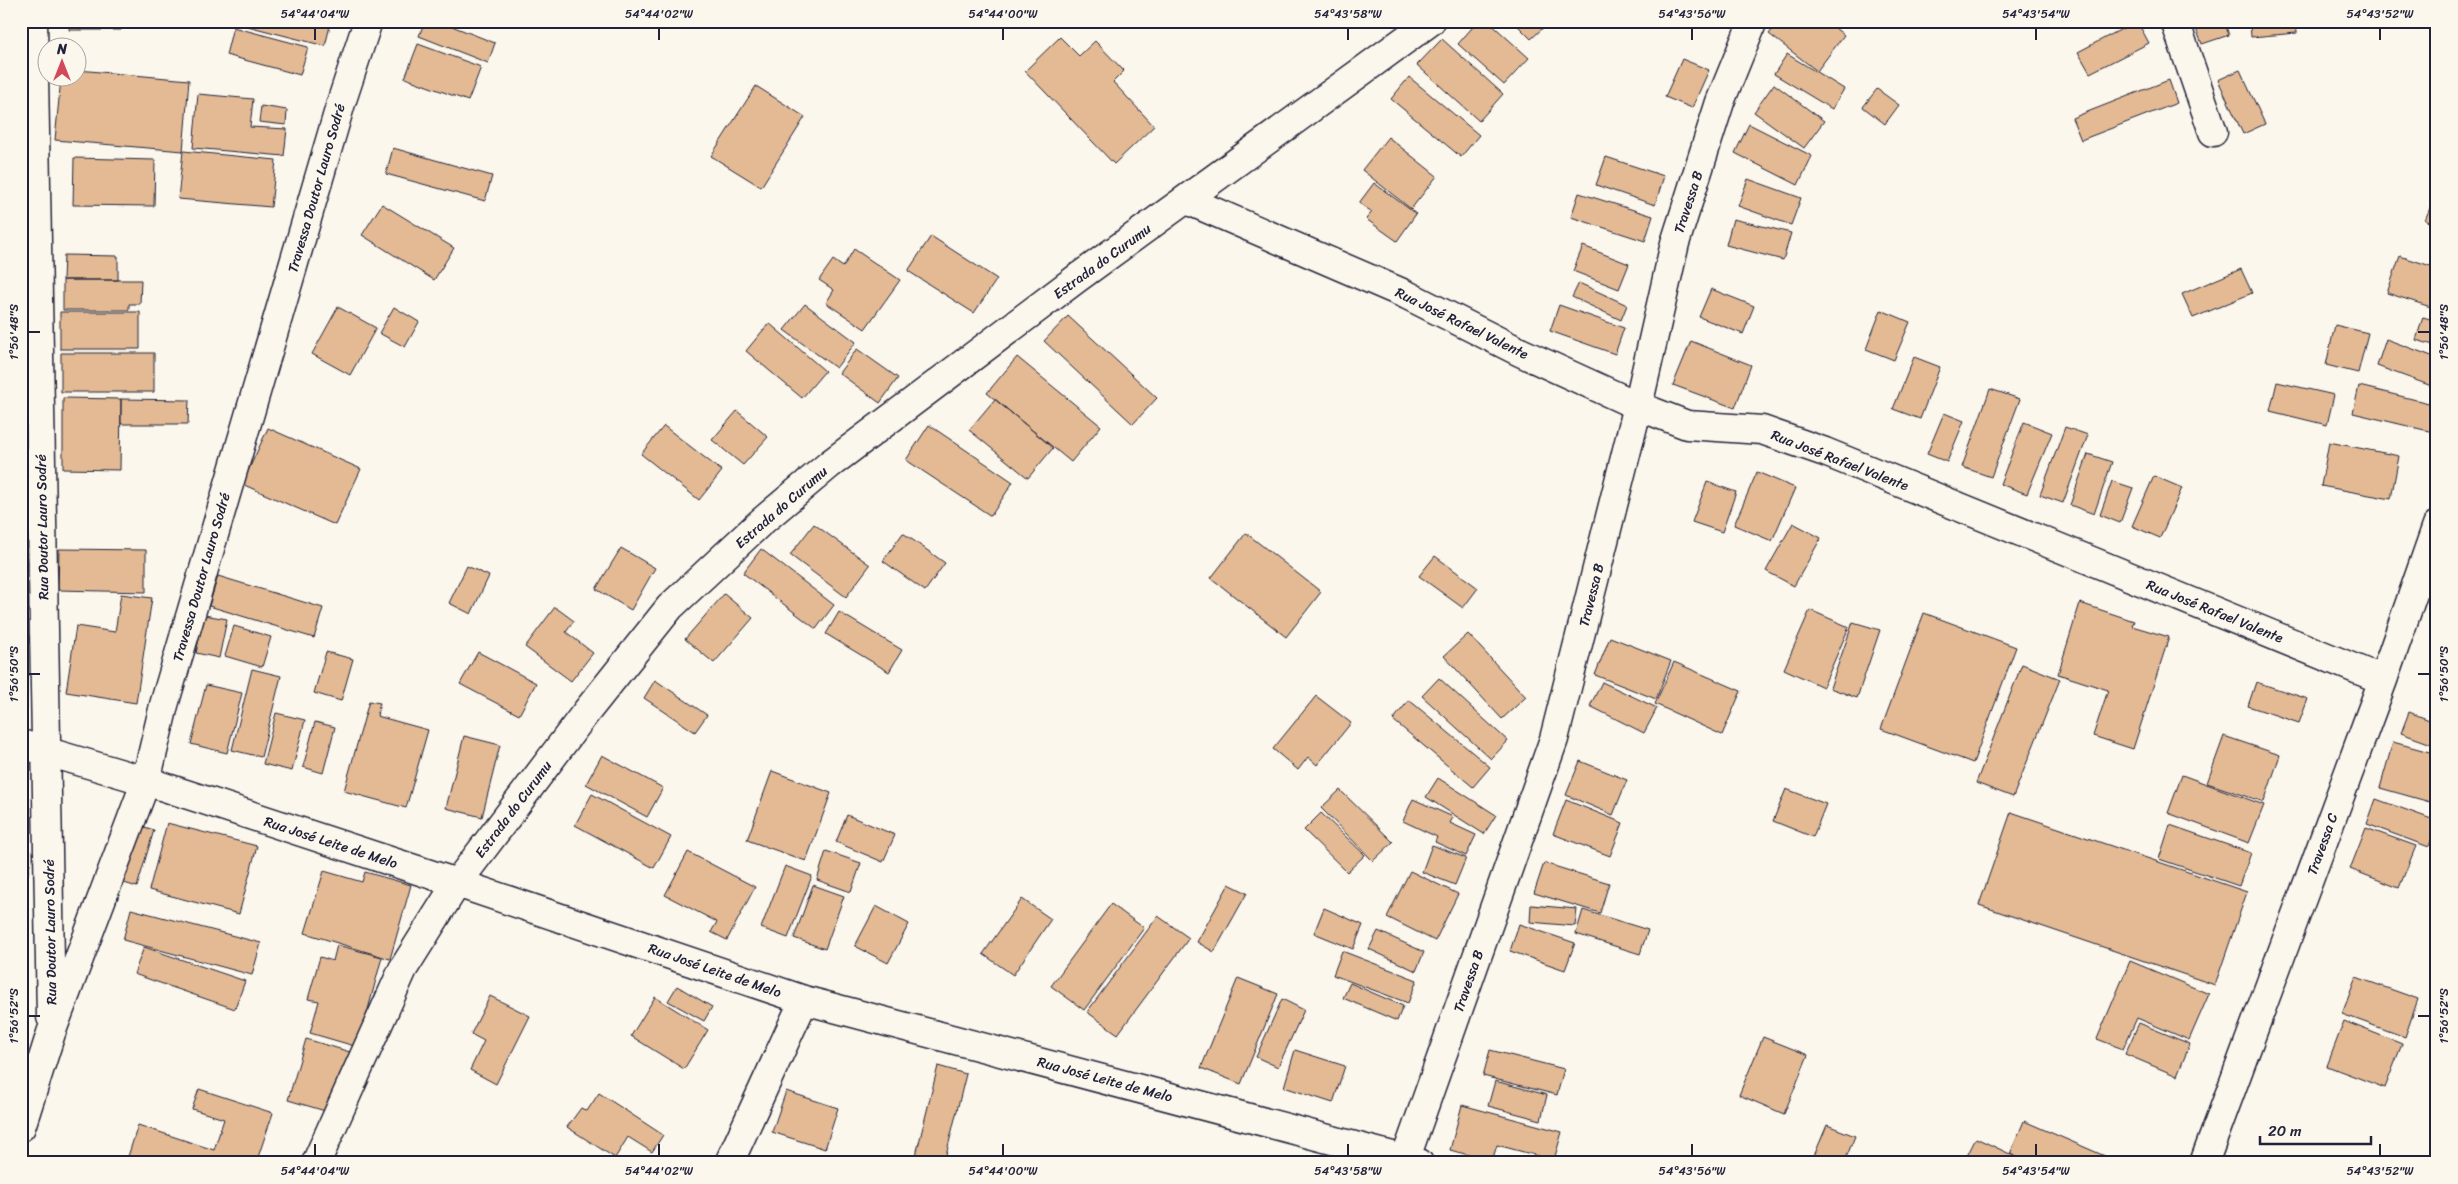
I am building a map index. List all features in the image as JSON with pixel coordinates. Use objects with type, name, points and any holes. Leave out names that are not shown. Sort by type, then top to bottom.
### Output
[{"type":"street","name":"Rua Doutor Lauro Sodré","points":[[33,21],[34,747],[52,1032]]},
{"type":"street","name":"Travessa Doutor Lauro Sodré","points":[[21,1128],[52,1032],[146,781],[166,695],[338,112],[368,21]]},
{"type":"street","name":"Estrada do Curumu","points":[[316,1163],[403,969],[457,883],[587,710],[670,607],[760,523],[846,452],[1068,285],[1431,21]]},
{"type":"street","name":"Travessa B","points":[[1410,1161],[1554,739],[1638,406],[1675,243],[1720,102],[1753,21]]},
{"type":"street","points":[[2175,21],[2213,132]]},
{"type":"street","name":"Rua José Rafael Valente","points":[[1187,200],[1408,295],[1520,352],[1638,406],[1688,426],[1762,430],[1825,452],[2383,680]]},
{"type":"street","name":"Travessa C","points":[[2204,1163],[2383,680],[2437,524]]},
{"type":"street","name":"Rua José Leite de Melo","points":[[34,747],[146,781],[457,883],[804,1000],[1410,1161]]},
{"type":"street","points":[[729,1163],[804,1000]]},
{"type":"building","points":[[70,21],[122,21],[121,30],[69,30]]},
{"type":"building","points":[[313,21],[330,26],[325,46],[232,22]]},
{"type":"building","points":[[425,21],[439,21],[495,43],[488,63],[419,36]]},
{"type":"building","points":[[1478,21],[1488,21],[1529,58],[1504,85],[1458,44]]},
{"type":"building","points":[[1513,21],[1539,21],[1544,27],[1531,39]]},
{"type":"building","points":[[1779,21],[1826,21],[1844,35],[1817,71],[1769,34]]},
{"type":"building","points":[[2073,21],[2086,21],[2075,26]]},
{"type":"building","points":[[2137,21],[2149,43],[2090,73],[2078,52]]},
{"type":"building","points":[[2193,21],[2224,21],[2229,35],[2202,44]]},
{"type":"building","points":[[2250,21],[2296,21],[2297,33],[2251,37]]},
{"type":"building","points":[[233,27],[308,47],[300,75],[226,55]]},
{"type":"building","points":[[1060,37],[1079,56],[1095,41],[1124,71],[1113,82],[1154,126],[1114,164],[1025,71]]},
{"type":"building","points":[[1442,39],[1503,94],[1479,121],[1417,65]]},
{"type":"building","points":[[418,44],[481,67],[468,101],[405,78]]},
{"type":"building","points":[[1787,54],[1844,89],[1832,109],[1774,74]]},
{"type":"building","points":[[1682,59],[1709,70],[1692,108],[1665,97]]},
{"type":"building","points":[[2240,70],[2265,124],[2243,134],[2218,80]]},
{"type":"building","points":[[88,71],[189,80],[183,151],[55,140],[60,88],[88,88]]},
{"type":"building","points":[[1409,77],[1479,135],[1461,157],[1391,99]]},
{"type":"building","points":[[2169,80],[2177,103],[2081,140],[2072,118]]},
{"type":"building","points":[[1774,84],[1824,121],[1804,148],[1754,112]]},
{"type":"building","points":[[756,86],[805,117],[761,187],[711,156]]},
{"type":"building","points":[[1877,89],[1899,105],[1885,124],[1863,107]]},
{"type":"building","points":[[198,94],[253,99],[250,127],[287,129],[284,156],[193,148]]},
{"type":"building","points":[[261,106],[287,110],[286,125],[259,122]]},
{"type":"building","points":[[1749,124],[1812,156],[1798,185],[1735,153]]},
{"type":"building","points":[[1388,137],[1437,176],[1411,209],[1362,170]]},
{"type":"building","points":[[393,148],[492,176],[485,201],[386,174]]},
{"type":"building","points":[[183,151],[276,160],[271,207],[178,199]]},
{"type":"building","points":[[1606,157],[1664,176],[1655,205],[1596,185]]},
{"type":"building","points":[[74,158],[155,160],[154,206],[73,205]]},
{"type":"building","points":[[1748,179],[1801,198],[1791,225],[1738,206]]},
{"type":"building","points":[[1374,183],[1416,214],[1397,241],[1366,219],[1372,212],[1359,203]]},
{"type":"building","points":[[2437,191],[2437,225],[2425,220]]},
{"type":"building","points":[[1579,193],[1653,216],[1645,241],[1571,217]]},
{"type":"building","points":[[382,204],[454,248],[434,280],[362,235]]},
{"type":"building","points":[[1733,219],[1791,233],[1783,260],[1726,245]]},
{"type":"building","points":[[931,236],[997,279],[974,313],[908,271]]},
{"type":"building","points":[[1583,246],[1629,264],[1619,289],[1573,271]]},
{"type":"building","points":[[854,249],[900,280],[865,329],[826,303],[834,290],[819,280],[833,260],[843,267]]},
{"type":"building","points":[[64,255],[118,256],[118,280],[63,280]]},
{"type":"building","points":[[2400,256],[2437,268],[2437,309],[2387,293]]},
{"type":"building","points":[[2241,269],[2252,293],[2193,318],[2182,294]]},
{"type":"building","points":[[63,280],[141,280],[140,304],[129,304],[129,310],[63,310]]},
{"type":"building","points":[[1579,283],[1627,305],[1621,320],[1572,297]]},
{"type":"building","points":[[1711,289],[1754,306],[1743,334],[1699,317]]},
{"type":"building","points":[[805,304],[856,342],[836,368],[784,330]]},
{"type":"building","points":[[1559,305],[1624,328],[1615,354],[1550,331]]},
{"type":"building","points":[[338,307],[376,328],[350,375],[312,354]]},
{"type":"building","points":[[394,307],[419,322],[405,347],[379,333]]},
{"type":"building","points":[[1881,310],[1910,322],[1894,360],[1866,349]]},
{"type":"building","points":[[60,312],[140,312],[140,349],[60,349]]},
{"type":"building","points":[[1068,316],[1157,398],[1133,424],[1044,341]]},
{"type":"building","points":[[2423,317],[2437,321],[2437,346],[2416,340]]},
{"type":"building","points":[[769,323],[825,371],[802,398],[746,351]]},
{"type":"building","points":[[2335,325],[2368,333],[2358,373],[2326,365]]},
{"type":"building","points":[[2386,339],[2437,358],[2437,388],[2377,366]]},
{"type":"building","points":[[1691,341],[1751,365],[1735,408],[1673,385]]},
{"type":"building","points":[[857,349],[898,378],[880,403],[839,373]]},
{"type":"building","points":[[61,353],[154,353],[154,392],[61,392]]},
{"type":"building","points":[[1017,357],[1101,426],[1071,462],[987,393]]},
{"type":"building","points":[[1914,357],[1940,367],[1920,419],[1893,409]]},
{"type":"building","points":[[2277,382],[2334,395],[2327,425],[2270,411]]},
{"type":"building","points":[[2359,386],[2437,405],[2433,432],[2353,413]]},
{"type":"building","points":[[1990,389],[2020,399],[1991,477],[1962,467]]},
{"type":"building","points":[[63,398],[121,399],[120,470],[63,469]]},
{"type":"building","points":[[121,399],[189,400],[188,424],[121,424]]},
{"type":"building","points":[[995,399],[1053,448],[1028,478],[969,430]]},
{"type":"building","points":[[737,411],[768,437],[743,465],[712,440]]},
{"type":"building","points":[[1944,413],[1964,421],[1947,462],[1927,454]]},
{"type":"building","points":[[2024,422],[2052,433],[2027,494],[2000,484]]},
{"type":"building","points":[[929,425],[1013,482],[991,516],[906,460]]},
{"type":"building","points":[[664,426],[722,471],[699,500],[641,454]]},
{"type":"building","points":[[2065,427],[2088,435],[2063,503],[2040,495]]},
{"type":"building","points":[[268,428],[361,469],[335,525],[242,484]]},
{"type":"building","points":[[2329,442],[2399,456],[2391,499],[2321,486]]},
{"type":"building","points":[[2088,454],[2112,462],[2094,514],[2070,505]]},
{"type":"building","points":[[1757,472],[1795,488],[1772,541],[1734,525]]},
{"type":"building","points":[[2154,476],[2182,488],[2160,538],[2132,526]]},
{"type":"building","points":[[2112,481],[2133,488],[2120,523],[2100,515]]},
{"type":"building","points":[[1707,482],[1736,492],[1722,532],[1692,522]]},
{"type":"building","points":[[21,503],[24,504],[21,536]]},
{"type":"building","points":[[1793,523],[1821,538],[1794,586],[1766,571]]},
{"type":"building","points":[[814,524],[870,565],[846,597],[790,555]]},
{"type":"building","points":[[903,533],[945,563],[925,591],[883,561]]},
{"type":"building","points":[[1246,533],[1321,592],[1286,637],[1211,578]]},
{"type":"building","points":[[621,548],[655,568],[631,610],[596,589]]},
{"type":"building","points":[[59,549],[146,550],[146,592],[58,590]]},
{"type":"building","points":[[761,549],[834,605],[816,629],[743,573]]},
{"type":"building","points":[[1435,556],[1478,588],[1463,608],[1419,576]]},
{"type":"building","points":[[467,566],[489,576],[471,614],[449,603]]},
{"type":"building","points":[[218,576],[323,608],[314,638],[209,606]]},
{"type":"building","points":[[121,594],[152,598],[136,703],[66,692],[76,626],[115,632]]},
{"type":"building","points":[[724,594],[753,618],[714,663],[685,639]]},
{"type":"building","points":[[2080,603],[2134,621],[2132,626],[2169,637],[2133,749],[2093,736],[2108,690],[2058,674]]},
{"type":"building","points":[[555,607],[574,621],[566,632],[593,653],[571,681],[525,647]]},
{"type":"building","points":[[1810,610],[1849,627],[1823,687],[1784,669]]},
{"type":"building","points":[[839,612],[902,650],[889,672],[826,634]]},
{"type":"building","points":[[1924,613],[2016,647],[1973,763],[1881,729]]},
{"type":"building","points":[[204,615],[227,619],[219,658],[196,653]]},
{"type":"building","points":[[1853,622],[1880,630],[1857,698],[1830,688]]},
{"type":"building","points":[[234,626],[271,637],[262,667],[225,656]]},
{"type":"building","points":[[1468,634],[1526,697],[1502,719],[1444,656]]},
{"type":"building","points":[[1610,637],[1671,661],[1656,699],[1595,675]]},
{"type":"building","points":[[326,652],[353,659],[341,701],[314,693]]},
{"type":"building","points":[[478,652],[536,683],[519,715],[460,684]]},
{"type":"building","points":[[1674,662],[1741,691],[1722,735],[1655,704]]},
{"type":"building","points":[[2022,664],[2060,679],[2013,797],[1976,783]]},
{"type":"building","points":[[252,669],[281,676],[261,757],[232,750]]},
{"type":"building","points":[[1439,678],[1508,741],[1491,759],[1422,696]]},
{"type":"building","points":[[655,680],[707,715],[695,732],[644,698]]},
{"type":"building","points":[[1602,682],[1657,708],[1644,733],[1590,706]]},
{"type":"building","points":[[2256,682],[2308,699],[2299,723],[2248,706]]},
{"type":"building","points":[[206,685],[242,693],[227,753],[191,744]]},
{"type":"building","points":[[1316,696],[1351,723],[1317,765],[1308,757],[1298,770],[1273,749]]},
{"type":"building","points":[[1409,700],[1490,767],[1473,787],[1393,720]]},
{"type":"building","points":[[369,701],[380,703],[377,716],[428,730],[406,808],[344,791]]},
{"type":"building","points":[[2409,712],[2437,723],[2437,746],[2401,733]]},
{"type":"building","points":[[276,713],[305,720],[292,771],[263,764]]},
{"type":"building","points":[[315,722],[335,727],[323,773],[303,767]]},
{"type":"building","points":[[464,736],[500,745],[482,817],[446,808]]},
{"type":"building","points":[[2224,736],[2280,755],[2264,802],[2207,783]]},
{"type":"building","points":[[2393,742],[2437,754],[2437,804],[2380,788]]},
{"type":"building","points":[[602,755],[663,788],[647,817],[586,784]]},
{"type":"building","points":[[1580,761],[1627,780],[1613,815],[1566,795]]},
{"type":"building","points":[[772,771],[831,793],[806,861],[747,840]]},
{"type":"building","points":[[2182,775],[2264,805],[2249,843],[2168,813]]},
{"type":"building","points":[[1438,778],[1496,815],[1484,834],[1426,797]]},
{"type":"building","points":[[1786,789],[1826,804],[1813,837],[1773,821]]},
{"type":"building","points":[[1340,790],[1393,842],[1373,861],[1321,808]]},
{"type":"building","points":[[592,794],[671,837],[654,868],[575,825]]},
{"type":"building","points":[[1413,799],[1453,817],[1450,823],[1476,835],[1466,856],[1435,842],[1437,837],[1403,821]]},
{"type":"building","points":[[2376,799],[2437,821],[2429,847],[2367,824]]},
{"type":"building","points":[[1566,800],[1623,823],[1610,856],[1553,834]]},
{"type":"building","points":[[2011,812],[2247,892],[2215,985],[1979,905]]},
{"type":"building","points":[[1321,813],[1365,855],[1347,872],[1304,830]]},
{"type":"building","points":[[847,815],[895,835],[883,862],[836,842]]},
{"type":"building","points":[[167,823],[257,846],[239,914],[149,890]]},
{"type":"building","points":[[138,825],[154,830],[137,887],[121,882]]},
{"type":"building","points":[[2170,825],[2251,853],[2239,886],[2159,859]]},
{"type":"building","points":[[2366,828],[2416,846],[2399,888],[2350,869]]},
{"type":"building","points":[[1432,845],[1466,858],[1455,885],[1422,872]]},
{"type":"building","points":[[826,851],[861,863],[851,892],[817,880]]},
{"type":"building","points":[[688,852],[755,887],[727,940],[711,932],[717,922],[665,895]]},
{"type":"building","points":[[21,862],[30,863],[24,894],[21,894]]},
{"type":"building","points":[[1544,863],[1609,883],[1600,913],[1534,893]]},
{"type":"building","points":[[785,866],[812,876],[788,938],[761,928]]},
{"type":"building","points":[[324,871],[362,882],[365,872],[411,885],[390,959],[305,933]]},
{"type":"building","points":[[1410,871],[1458,894],[1435,941],[1387,917]]},
{"type":"building","points":[[1229,884],[1247,893],[1214,952],[1197,942]]},
{"type":"building","points":[[813,885],[844,896],[825,949],[794,938]]},
{"type":"building","points":[[1022,899],[1051,919],[1013,975],[983,954]]},
{"type":"building","points":[[1111,904],[1144,928],[1084,1010],[1051,986]]},
{"type":"building","points":[[1531,905],[1577,909],[1575,926],[1530,922]]},
{"type":"building","points":[[876,906],[909,924],[888,963],[855,946]]},
{"type":"building","points":[[1324,908],[1363,925],[1353,949],[1314,933]]},
{"type":"building","points":[[131,909],[261,943],[252,975],[123,940]]},
{"type":"building","points":[[1583,910],[1648,930],[1640,954],[1576,934]]},
{"type":"building","points":[[1158,916],[1189,938],[1118,1034],[1087,1012]]},
{"type":"building","points":[[1519,924],[1575,943],[1565,970],[1510,951]]},
{"type":"building","points":[[1378,931],[1424,952],[1416,971],[1369,949]]},
{"type":"building","points":[[337,945],[382,957],[358,1047],[310,1033],[319,1001],[308,999],[320,957],[333,961]]},
{"type":"building","points":[[144,947],[245,981],[235,1009],[134,974]]},
{"type":"building","points":[[1342,951],[1417,980],[1408,1003],[1333,975]]},
{"type":"building","points":[[2130,961],[2209,994],[2189,1040],[2137,1018],[2123,1049],[2097,1039]]},
{"type":"building","points":[[2356,977],[2418,999],[2405,1037],[2342,1014]]},
{"type":"building","points":[[1238,978],[1278,994],[1241,1084],[1201,1068]]},
{"type":"building","points":[[1350,983],[1403,1006],[1397,1021],[1343,998]]},
{"type":"building","points":[[677,986],[712,1007],[704,1021],[668,1001]]},
{"type":"building","points":[[490,996],[530,1016],[496,1084],[470,1070],[484,1041],[471,1034]]},
{"type":"building","points":[[655,997],[708,1030],[684,1069],[631,1036]]},
{"type":"building","points":[[1282,999],[1304,1010],[1278,1067],[1256,1057]]},
{"type":"building","points":[[2344,1021],[2402,1044],[2385,1088],[2327,1066]]},
{"type":"building","points":[[2139,1023],[2190,1044],[2177,1076],[2125,1054]]},
{"type":"building","points":[[1763,1037],[1808,1055],[1784,1114],[1739,1095]]},
{"type":"building","points":[[306,1039],[350,1052],[332,1113],[288,1100]]},
{"type":"building","points":[[1295,1050],[1345,1066],[1333,1103],[1284,1087]]},
{"type":"building","points":[[1490,1050],[1564,1069],[1557,1095],[1483,1076]]},
{"type":"building","points":[[938,1066],[966,1074],[944,1163],[914,1163]]},
{"type":"building","points":[[1495,1081],[1547,1095],[1541,1120],[1488,1106]]},
{"type":"building","points":[[199,1089],[273,1113],[256,1163],[126,1163],[138,1125],[214,1150],[224,1119],[192,1109]]},
{"type":"building","points":[[786,1091],[838,1108],[825,1149],[772,1132]]},
{"type":"building","points":[[599,1093],[663,1135],[652,1152],[628,1137],[615,1158],[567,1127],[581,1108],[587,1111]]},
{"type":"building","points":[[1462,1105],[1562,1132],[1554,1160],[1497,1145],[1492,1161],[1450,1150]]},
{"type":"building","points":[[2024,1121],[2121,1163],[2030,1163],[2010,1154]]},
{"type":"building","points":[[1827,1125],[1855,1136],[1844,1163],[1811,1163]]},
{"type":"building","points":[[1976,1138],[2029,1163],[1982,1163],[1967,1156]]},
{"type":"building","points":[[1648,1158],[1670,1163],[1647,1163]]}]
